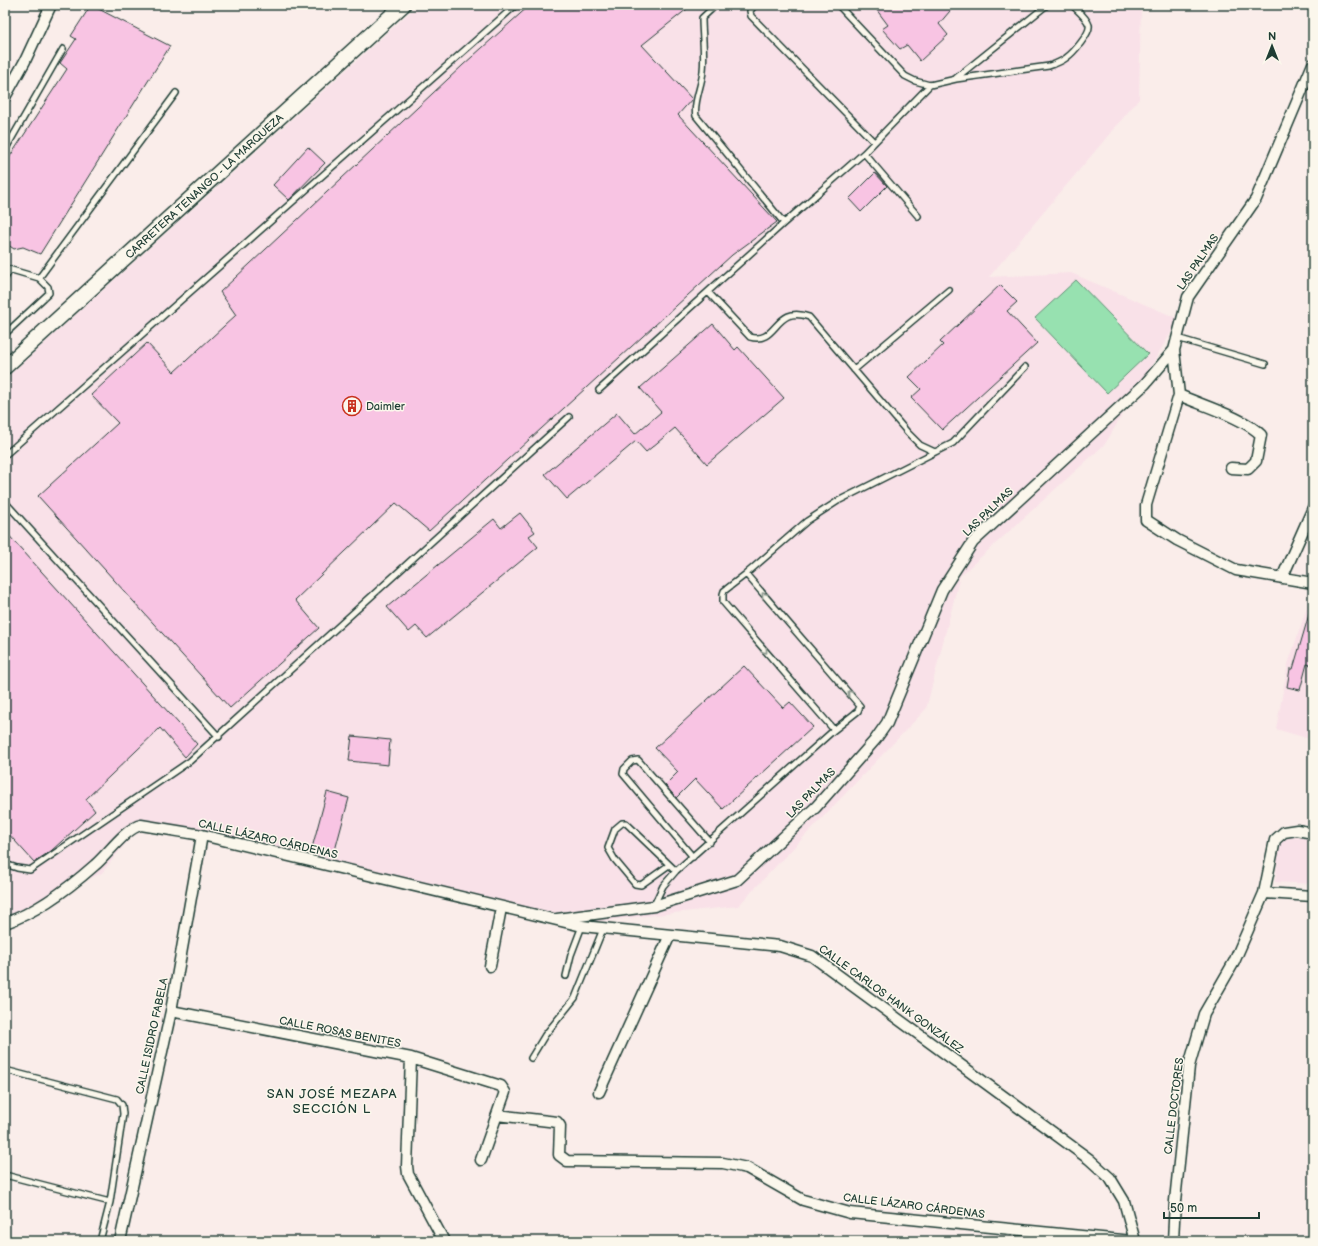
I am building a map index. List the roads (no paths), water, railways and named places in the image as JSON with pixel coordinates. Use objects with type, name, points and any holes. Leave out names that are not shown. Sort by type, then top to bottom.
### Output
[{"type":"main road","name":"CARRETERA TENANGO - LA MARQUEZA","points":[[5,367],[403,5]]},
{"type":"street","points":[[5,97],[25,62],[51,5]]},
{"type":"street","name":"LAS PALMAS","points":[[553,920],[583,914],[654,906],[737,880],[816,807],[875,740],[887,723],[942,590],[973,542],[1145,384],[1174,350],[1188,297],[1256,199],[1313,64]]},
{"type":"street","points":[[1174,350],[1179,395],[1146,505],[1146,520],[1177,540],[1236,570],[1313,583]]},
{"type":"street","points":[[1179,395],[1245,423],[1256,429],[1261,435],[1256,461],[1248,469],[1231,468]]},
{"type":"street","points":[[1282,578],[1313,508]]},
{"type":"street","name":"CALLE LÁZARO CÁRDENAS","points":[[5,923],[49,901],[95,865],[136,826],[145,826],[202,835],[553,920]]},
{"type":"street","name":"CALLE DOCTORES","points":[[1173,1241],[1175,1201],[1189,1066],[1204,1014],[1234,962],[1264,893],[1275,840],[1284,832],[1297,830],[1313,832]]},
{"type":"street","name":"CALLE ISIDRO FABELA","points":[[120,1241],[171,1011],[202,835]]},
{"type":"street","points":[[1264,893],[1313,896]]},
{"type":"street","points":[[490,966],[501,908]]},
{"type":"street","name":"CALLE CARLOS HANK GONZÁLEZ","points":[[553,920],[603,929],[780,946],[812,956],[1089,1159],[1110,1178],[1124,1201],[1134,1241]]},
{"type":"street","points":[[600,1092],[670,935]]},
{"type":"street","name":"CALLE ROSAS BENITES","points":[[171,1011],[411,1058],[501,1086],[505,1092],[497,1116]]},
{"type":"street","points":[[411,1058],[407,1166],[408,1174],[444,1241]]},
{"type":"street","points":[[481,1160],[497,1116]]},
{"type":"street","name":"CALLE LÁZARO CÁRDENAS","points":[[497,1116],[557,1122],[560,1126],[559,1155],[567,1161],[723,1163],[747,1168],[803,1200],[850,1213],[1134,1241]]},
{"type":"lane","points":[[5,455],[516,5]]},
{"type":"lane","points":[[716,5],[702,18],[704,68],[699,95],[695,105],[696,116],[784,223]]},
{"type":"lane","points":[[755,5],[750,11],[750,16],[874,142]]},
{"type":"lane","points":[[838,5],[905,76],[915,81],[930,85],[956,79],[1049,66],[1067,57],[1087,34],[1089,29],[1088,23],[1072,5]]},
{"type":"lane","points":[[956,79],[1047,5]]},
{"type":"lane","points":[[5,150],[64,49]]},
{"type":"lane","points":[[599,390],[864,153],[930,85]]},
{"type":"lane","points":[[39,278],[176,93]]},
{"type":"lane","points":[[864,153],[918,216]]},
{"type":"lane","points":[[5,278],[7,269],[39,278],[48,287],[49,293],[5,334]]},
{"type":"lane","points":[[854,370],[948,290]]},
{"type":"lane","points":[[708,292],[750,337],[758,339],[766,337],[785,317],[794,314],[809,317],[908,433],[920,445],[936,452]]},
{"type":"lane","points":[[1177,338],[1265,364]]},
{"type":"lane","points":[[834,730],[724,602],[724,591],[814,517],[838,501],[953,443],[1025,367]]},
{"type":"lane","points":[[5,864],[30,870],[190,761],[219,737],[569,417]]},
{"type":"lane","points":[[5,502],[219,737]]},
{"type":"lane","points":[[654,906],[664,886],[676,871],[834,730],[858,711],[859,703],[746,574]]},
{"type":"lane","points":[[693,857],[623,774],[624,769],[632,761],[638,760],[710,842]]},
{"type":"lane","points":[[669,865],[641,885],[635,884],[615,860],[608,848],[615,829],[622,823],[626,823],[676,871]]},
{"type":"lane","points":[[566,976],[571,955],[582,926]]},
{"type":"lane","points":[[531,1058],[545,1035],[575,998],[603,929]]},
{"type":"lane","points":[[5,1070],[117,1099],[122,1105],[123,1114],[110,1202],[100,1241]]},
{"type":"lane","points":[[5,1175],[110,1202]]},
{"type":"place","name":"Daimler","points":[[352,406]]},
{"type":"district","name":"SAN JOSÉ MEZAPA SECCIÓN L","points":[[332,1102]]}]
